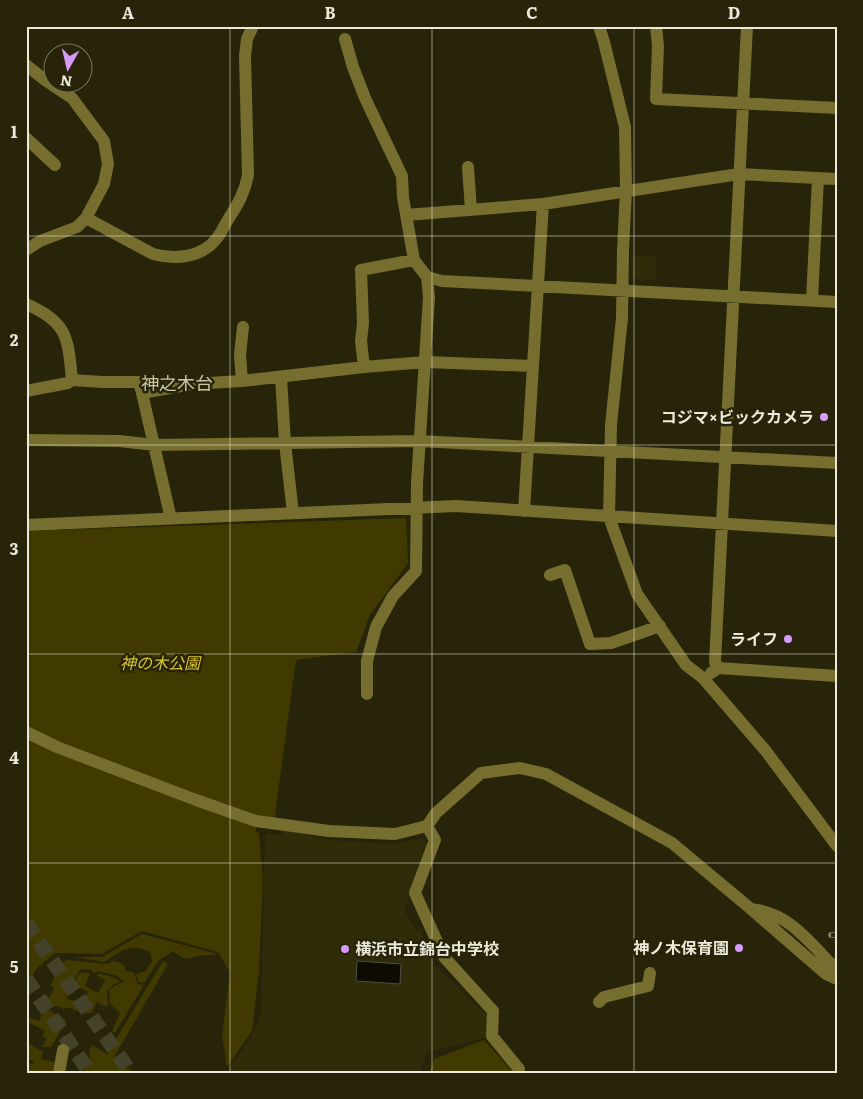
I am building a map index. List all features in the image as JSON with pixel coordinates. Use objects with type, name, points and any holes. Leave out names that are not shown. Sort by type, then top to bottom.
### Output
[{"type":"street","points":[[86,218],[153,254],[164,257],[193,255],[201,252],[217,239],[246,189],[248,175],[245,56],[247,39],[254,26]]},
{"type":"street","points":[[598,26],[604,42],[625,128],[626,190],[622,336],[611,425],[609,517],[638,594],[686,665],[703,678],[765,750],[837,846]]},
{"type":"street","points":[[656,26],[658,46],[656,99],[837,108]]},
{"type":"street","points":[[718,668],[715,662],[747,26]]},
{"type":"street","points":[[345,39],[362,90],[402,176],[406,215],[414,260],[427,277],[429,297],[420,441],[416,571],[392,596],[376,627],[367,661],[367,694]]},
{"type":"street","points":[[26,65],[72,98],[104,141],[108,164],[104,184],[86,218],[77,227],[40,241],[26,250]]},
{"type":"street","points":[[26,138],[55,165]]},
{"type":"street","points":[[468,167],[471,210]]},
{"type":"street","points":[[406,215],[543,204],[740,174],[837,179]]},
{"type":"street","points":[[812,300],[818,178]]},
{"type":"street","points":[[524,511],[543,204]]},
{"type":"street","points":[[364,367],[361,341],[363,323],[361,270],[414,260]]},
{"type":"street","points":[[427,277],[442,281],[837,302]]},
{"type":"street","points":[[26,304],[45,313],[66,334],[72,380]]},
{"type":"street","points":[[242,381],[240,355],[243,327]]},
{"type":"street","points":[[142,393],[192,384],[242,381],[424,362],[533,366]]},
{"type":"street","points":[[281,377],[285,443],[293,513]]},
{"type":"street","points":[[26,391],[68,383],[72,380],[139,382],[171,519]]},
{"type":"street","points":[[26,440],[119,441],[154,444],[420,441],[837,463]]},
{"type":"street","points":[[26,525],[456,506],[837,531]]},
{"type":"street","points":[[550,575],[565,570],[590,644],[611,643],[660,626]]},
{"type":"street","points":[[703,678],[718,668],[837,676]]},
{"type":"street","points":[[26,732],[57,747],[256,821],[329,831],[395,834],[427,826],[436,813],[466,784],[481,773],[520,768],[546,774],[672,843],[826,974],[837,979]]},
{"type":"street","points":[[427,826],[435,840],[416,893],[444,956],[493,1011],[492,1036],[519,1069]]},
{"type":"street","points":[[751,909],[764,910],[794,925],[830,963],[837,966]]},
{"type":"street","points":[[598,1002],[604,997],[648,986],[650,973]]},
{"type":"street","points":[[58,1073],[63,1050]]},
{"type":"shaded area","points":[[631,255],[656,256],[656,280],[632,279]]},
{"type":"shaded area","name":"横浜市立錦台中学校","points":[[286,830],[328,840],[394,844],[423,838],[430,847],[404,910],[416,931],[420,930],[435,966],[489,1017],[487,1037],[427,1052],[419,1073],[226,1073],[251,1038],[261,1013],[265,834],[280,835]]},
{"type":"shaded area","points":[[357,961],[401,964],[400,984],[356,981]]},
{"type":"green space","name":"神の木公園","points":[[406,518],[408,563],[370,615],[356,652],[296,660],[274,822],[256,821],[256,832],[259,833],[263,880],[259,971],[252,1031],[227,1067],[222,1035],[230,972],[218,952],[142,931],[102,954],[55,953],[35,970],[26,993],[26,531]]},
{"type":"green space","points":[[142,934],[216,955],[186,958],[173,951],[158,961],[144,983],[139,982],[136,974],[146,971],[152,961],[150,952],[143,949],[126,949],[104,962],[75,957],[102,957]]},
{"type":"green space","points":[[66,960],[106,964],[114,961],[123,964],[126,971],[134,973],[138,984],[144,985],[115,1033],[112,1031],[120,1013],[110,1004],[109,990],[124,982],[117,976],[81,969],[66,999],[76,1001],[77,1011],[66,1007],[64,1009],[58,1006],[51,1007],[49,1010],[67,1021],[51,1047],[42,1047],[47,1039],[43,1037],[44,1030],[28,1022],[30,1018],[39,1021],[44,1008],[44,1001],[47,996],[49,998],[54,988],[51,985],[56,973]]},
{"type":"green space","points":[[163,961],[168,964],[113,1059],[135,1073],[82,1073],[90,1062],[89,1051],[92,1045],[107,1054]]},
{"type":"green space","points":[[82,972],[90,974],[85,986],[98,993],[105,980],[97,976],[98,973],[115,978],[120,982],[113,985],[107,991],[108,1004],[106,1007],[97,1002],[92,1012],[87,1014],[79,1010],[78,1001],[86,997],[88,991],[75,986],[77,976]]},
{"type":"green space","points":[[484,1040],[512,1071],[429,1073],[434,1059]]},
{"type":"green space","points":[[26,1042],[43,1052],[41,1059],[55,1062],[53,1073],[26,1073],[26,1062],[32,1064],[35,1062],[26,1058]]},
{"type":"tunnel","points":[[26,923],[131,1073]]},
{"type":"tunnel","points":[[26,979],[90,1073]]},
{"type":"railway","points":[[831,935],[837,935]]},
{"type":"place","name":"コジマ×ビックカメラ","points":[[824,417]]},
{"type":"place","name":"ライフ","points":[[788,639]]},
{"type":"place","name":"神ノ木保育園","points":[[739,948]]},
{"type":"place","name":"横浜市立錦台中学校","points":[[345,949]]},
{"type":"district","name":"神之木台","points":[[177,384]]}]
